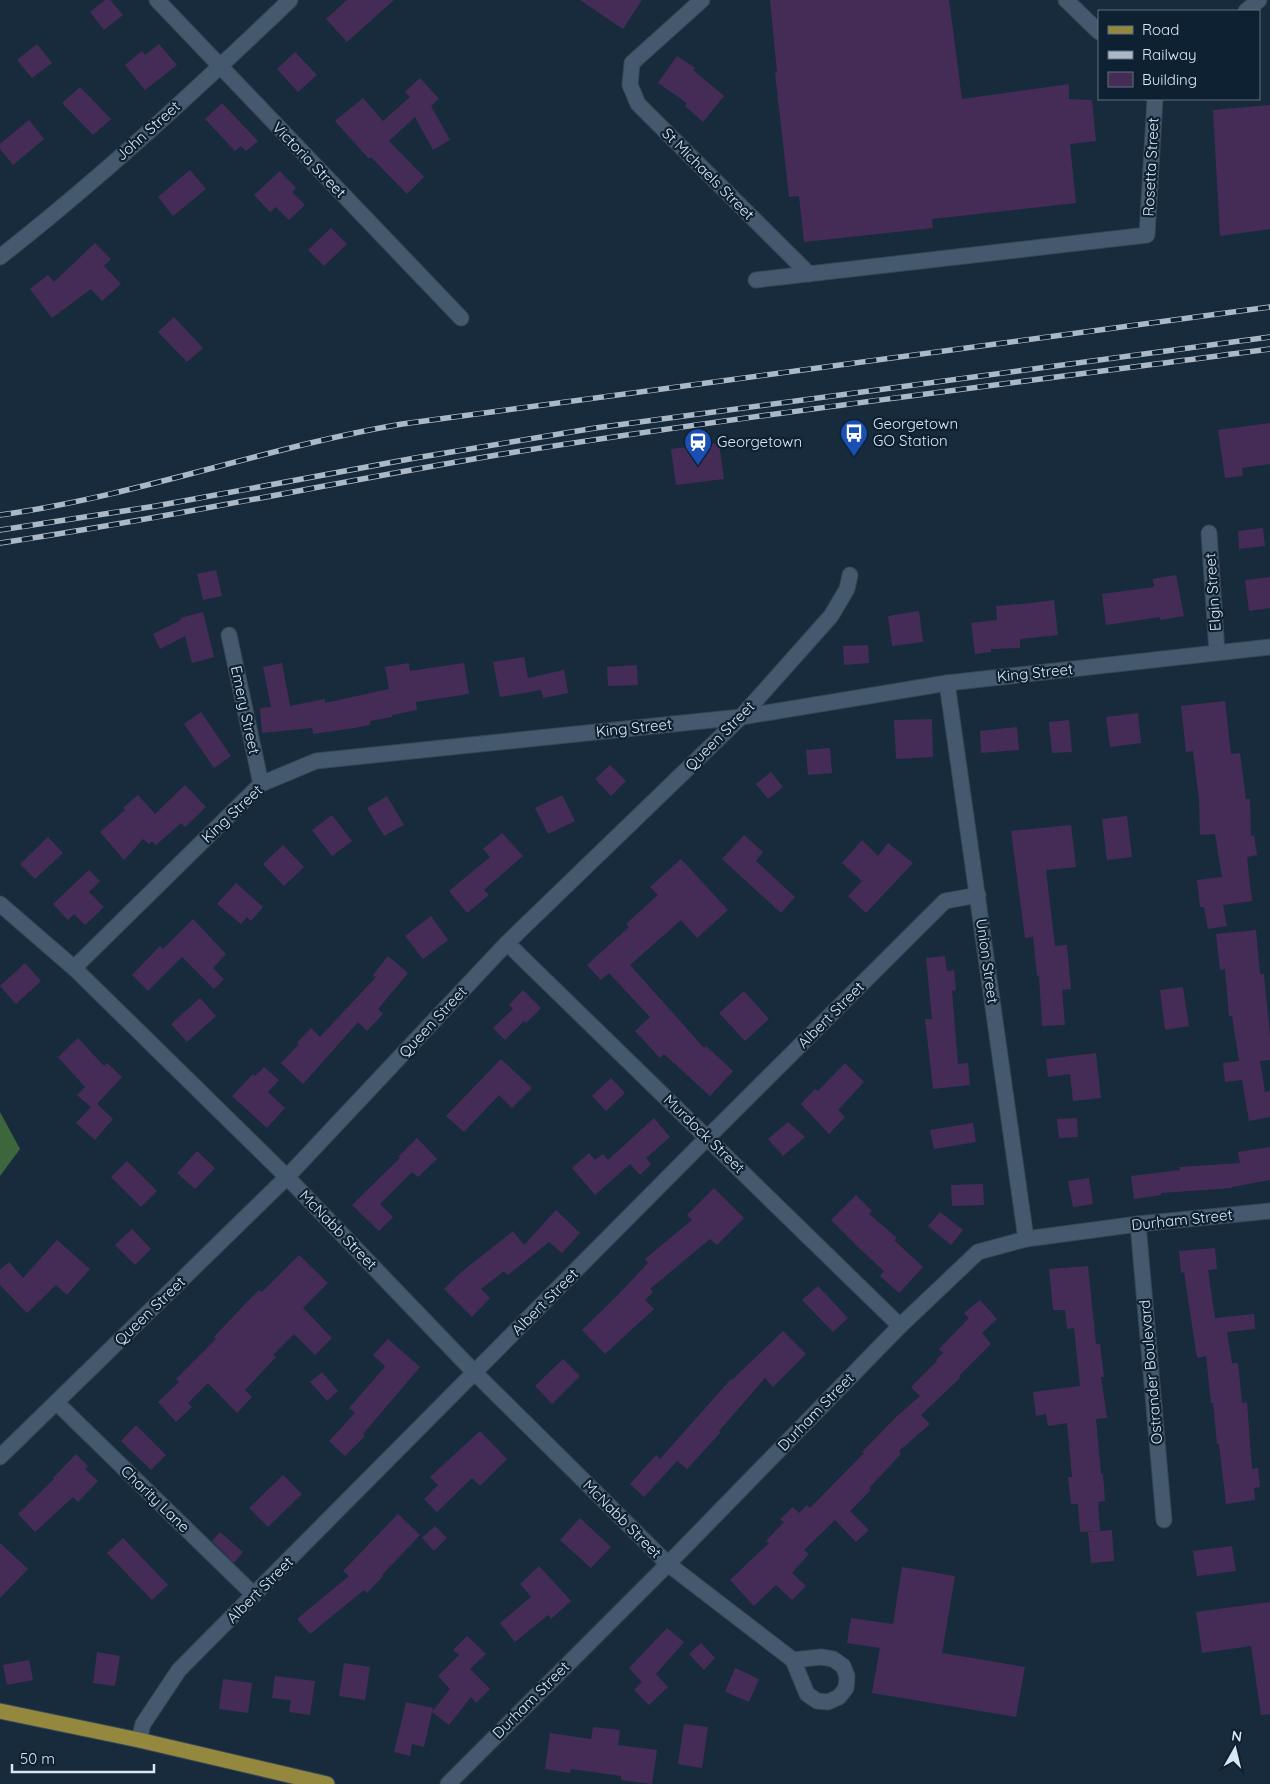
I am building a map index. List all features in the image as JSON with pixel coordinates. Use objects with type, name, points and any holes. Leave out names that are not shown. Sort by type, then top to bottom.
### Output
[{"type":"main road","points":[[0,1711],[139,1740],[327,1784]]},
{"type":"street","name":"Victoria Street","points":[[157,0],[461,318]]},
{"type":"street","name":"John Street","points":[[0,257],[60,210],[220,67],[290,0]]},
{"type":"street","name":"St Michaels Street","points":[[702,0],[632,63],[630,85],[638,104],[809,274]]},
{"type":"street","points":[[1066,0],[1098,31]]},
{"type":"street","points":[[1247,10],[1259,0]]},
{"type":"street","name":"Rosetta Street","points":[[809,274],[1147,235],[1155,100]]},
{"type":"street","points":[[756,280],[809,274]]},
{"type":"street","name":"Elgin Street","points":[[1208,533],[1217,652]]},
{"type":"street","name":"Queen Street","points":[[0,1457],[287,1177],[507,943],[741,717],[831,616],[847,589],[850,575]]},
{"type":"street","name":"Emery Street","points":[[229,635],[261,784]]},
{"type":"street","name":"King Street","points":[[74,968],[261,784],[316,761],[741,717],[947,682],[1270,647]]},
{"type":"street","name":"Union Street","points":[[947,682],[1026,1239]]},
{"type":"street","name":"Albert Street","points":[[139,1740],[144,1724],[179,1670],[707,1138],[945,901],[978,895]]},
{"type":"street","name":"McNabb Street","points":[[0,904],[74,968],[287,1177],[475,1373],[668,1564],[794,1660]]},
{"type":"street","name":"Murdock Street","points":[[507,943],[900,1326]]},
{"type":"street","name":"Durham Street","points":[[448,1784],[668,1564],[900,1326],[978,1252],[1026,1239],[1138,1224],[1270,1211]]},
{"type":"street","name":"Ostrander Boulevard","points":[[1138,1224],[1164,1520]]},
{"type":"street","name":"Charity Lane","points":[[56,1402],[254,1595]]},
{"type":"green space","points":[[0,1112],[20,1149],[0,1176]]},
{"type":"building","points":[[105,0],[110,0],[123,15],[104,30],[90,12]]},
{"type":"building","points":[[347,0],[394,0],[347,42],[326,19]]},
{"type":"building","points":[[580,0],[642,0],[623,29]]},
{"type":"building","points":[[770,0],[949,0],[962,99],[1069,84],[1069,99],[1092,100],[1096,141],[1070,144],[1076,203],[932,219],[933,228],[804,242],[799,196],[789,197],[775,73],[777,72]]},
{"type":"building","points":[[37,44],[52,63],[32,78],[17,60]]},
{"type":"building","points":[[159,44],[177,65],[145,90],[125,65],[142,51],[145,55]]},
{"type":"building","points":[[295,52],[317,75],[298,92],[277,69]]},
{"type":"building","points":[[677,56],[695,68],[693,70],[724,96],[703,122],[685,106],[687,103],[658,83]]},
{"type":"building","points":[[420,78],[439,99],[431,106],[450,140],[433,150],[415,117],[389,141],[424,177],[407,194],[371,157],[369,159],[335,121],[363,98],[383,121],[410,97],[405,92]]},
{"type":"building","points":[[80,87],[111,119],[93,135],[62,103]]},
{"type":"building","points":[[222,103],[258,141],[246,151],[241,146],[235,151],[205,119]]},
{"type":"building","points":[[1270,105],[1270,229],[1220,236],[1213,110]]},
{"type":"building","points":[[29,120],[44,139],[13,165],[0,149],[0,144]]},
{"type":"building","points":[[190,170],[206,189],[173,216],[158,197]]},
{"type":"building","points":[[280,171],[296,188],[292,192],[305,205],[289,220],[276,207],[270,212],[254,195]]},
{"type":"building","points":[[331,228],[347,244],[324,266],[308,250]]},
{"type":"building","points":[[95,243],[111,259],[104,266],[121,284],[102,301],[91,289],[52,318],[30,289],[48,275],[54,282]]},
{"type":"building","points":[[174,317],[203,348],[187,362],[158,332]]},
{"type":"building","points":[[1270,423],[1270,464],[1242,468],[1243,476],[1225,478],[1218,430]]},
{"type":"building","points":[[719,443],[724,479],[676,485],[671,449]]},
{"type":"building","points":[[1263,528],[1265,546],[1239,549],[1238,531]]},
{"type":"building","points":[[216,570],[222,596],[203,600],[197,574]]},
{"type":"building","points":[[1176,575],[1184,616],[1160,620],[1160,617],[1106,625],[1102,594],[1154,587],[1153,579]]},
{"type":"building","points":[[1270,577],[1270,608],[1249,611],[1245,580]]},
{"type":"building","points":[[1054,600],[1058,635],[1020,639],[1020,648],[991,649],[991,652],[975,654],[971,623],[997,620],[996,606]]},
{"type":"building","points":[[919,611],[923,642],[892,646],[888,616]]},
{"type":"building","points":[[203,612],[214,657],[192,663],[185,636],[160,649],[153,634],[181,620],[180,618]]},
{"type":"building","points":[[868,645],[869,663],[844,665],[843,646]]},
{"type":"building","points":[[524,657],[528,678],[564,670],[568,693],[543,698],[541,690],[500,697],[493,662]]},
{"type":"building","points":[[282,663],[290,706],[325,699],[325,703],[389,689],[385,667],[409,663],[410,671],[464,663],[469,694],[416,702],[417,710],[370,721],[370,725],[313,734],[312,728],[262,733],[260,708],[271,707],[263,667]]},
{"type":"building","points":[[637,665],[638,685],[608,686],[607,667]]},
{"type":"building","points":[[1225,701],[1231,754],[1240,753],[1246,799],[1250,799],[1251,836],[1254,835],[1257,855],[1247,857],[1252,901],[1223,905],[1227,926],[1208,929],[1204,907],[1200,907],[1197,880],[1222,877],[1215,834],[1200,835],[1199,800],[1193,751],[1186,752],[1181,706]]},
{"type":"building","points":[[201,712],[231,756],[214,768],[184,724]]},
{"type":"building","points":[[1138,713],[1141,743],[1110,747],[1106,717]]},
{"type":"building","points":[[932,719],[933,757],[896,759],[894,720]]},
{"type":"building","points":[[1069,720],[1072,752],[1052,753],[1049,722]]},
{"type":"building","points":[[1017,727],[1019,750],[981,753],[980,731]]},
{"type":"building","points":[[830,748],[832,773],[808,775],[806,750]]},
{"type":"building","points":[[610,765],[626,781],[611,796],[595,779]]},
{"type":"building","points":[[771,772],[783,787],[768,799],[756,784]]},
{"type":"building","points":[[185,785],[206,807],[185,827],[181,823],[156,845],[152,841],[149,844],[143,839],[124,860],[100,832],[125,810],[123,808],[138,795],[155,814]]},
{"type":"building","points":[[562,795],[575,821],[548,834],[535,808]]},
{"type":"building","points":[[387,796],[404,825],[384,836],[367,808]]},
{"type":"building","points":[[332,815],[352,841],[332,856],[312,830]]},
{"type":"building","points":[[1127,816],[1132,857],[1107,860],[1102,819]]},
{"type":"building","points":[[1071,825],[1076,867],[1046,870],[1055,946],[1067,945],[1071,989],[1062,990],[1065,1025],[1042,1026],[1039,975],[1037,976],[1033,937],[1025,938],[1011,831]]},
{"type":"building","points":[[502,833],[523,856],[484,890],[489,895],[467,913],[449,891],[490,857],[483,849]]},
{"type":"building","points":[[744,835],[763,852],[756,861],[795,897],[781,913],[722,859]]},
{"type":"building","points":[[48,837],[63,853],[35,879],[20,864]]},
{"type":"building","points":[[862,840],[878,856],[888,843],[913,863],[866,913],[848,896],[862,881],[842,863]]},
{"type":"building","points":[[283,845],[304,867],[284,886],[263,864]]},
{"type":"building","points":[[681,859],[728,910],[697,938],[681,920],[630,965],[704,1048],[706,1046],[733,1071],[710,1096],[664,1054],[660,1058],[635,1031],[650,1017],[609,973],[601,980],[587,965],[629,927],[626,924],[658,895],[650,887]]},
{"type":"building","points":[[89,870],[100,881],[89,892],[104,907],[85,925],[74,914],[68,920],[53,904]]},
{"type":"building","points":[[236,883],[263,907],[251,921],[247,917],[241,924],[217,904]]},
{"type":"building","points":[[431,916],[448,940],[423,959],[405,936]]},
{"type":"building","points":[[193,919],[226,954],[213,968],[224,979],[214,989],[182,957],[148,991],[132,975],[160,946],[163,949]]},
{"type":"building","points":[[1256,930],[1260,974],[1264,974],[1270,1036],[1270,1060],[1260,1061],[1265,1092],[1270,1091],[1270,1117],[1249,1121],[1242,1080],[1225,1082],[1223,1063],[1239,1061],[1232,1016],[1229,1016],[1225,969],[1220,970],[1216,934]]},
{"type":"building","points":[[388,956],[408,973],[378,1009],[383,1014],[367,1031],[358,1022],[303,1084],[281,1063],[311,1028],[320,1037],[376,977],[373,975]]},
{"type":"building","points":[[945,956],[947,971],[954,970],[956,990],[952,991],[958,1064],[968,1063],[970,1085],[933,1089],[925,1019],[932,1019],[926,958]]},
{"type":"building","points":[[25,963],[41,981],[16,1004],[0,986]]},
{"type":"building","points":[[1183,987],[1189,1026],[1165,1030],[1160,990]]},
{"type":"building","points":[[523,990],[541,1008],[526,1023],[524,1021],[505,1040],[493,1028],[513,1009],[509,1005]]},
{"type":"building","points":[[744,991],[769,1019],[745,1041],[719,1013]]},
{"type":"building","points":[[200,998],[216,1016],[187,1042],[171,1024]]},
{"type":"building","points":[[78,1038],[104,1066],[107,1063],[122,1077],[97,1104],[113,1119],[95,1140],[76,1123],[91,1107],[77,1095],[85,1087],[58,1057]]},
{"type":"building","points":[[1096,1053],[1101,1098],[1073,1101],[1070,1074],[1048,1077],[1046,1059]]},
{"type":"building","points":[[501,1059],[532,1088],[512,1108],[499,1095],[464,1132],[446,1116]]},
{"type":"building","points":[[845,1063],[864,1082],[838,1110],[845,1117],[829,1134],[801,1104],[815,1089],[818,1091]]},
{"type":"building","points":[[264,1067],[279,1080],[268,1092],[285,1108],[267,1128],[232,1096],[253,1074],[255,1076]]},
{"type":"building","points":[[611,1078],[625,1093],[606,1111],[592,1096]]},
{"type":"building","points":[[654,1118],[670,1137],[646,1158],[651,1164],[640,1175],[630,1164],[595,1195],[572,1168],[589,1153],[595,1160],[603,1154],[608,1160]]},
{"type":"building","points":[[1077,1118],[1078,1137],[1059,1138],[1057,1119]]},
{"type":"building","points":[[788,1122],[805,1137],[783,1156],[768,1139]]},
{"type":"building","points":[[973,1123],[976,1142],[934,1149],[930,1130]]},
{"type":"building","points":[[417,1138],[437,1159],[418,1177],[412,1172],[380,1204],[393,1217],[379,1231],[352,1205],[400,1158],[398,1157]]},
{"type":"building","points":[[1270,1147],[1270,1180],[1232,1188],[1161,1193],[1161,1195],[1134,1199],[1131,1176],[1180,1170],[1179,1167],[1240,1163],[1238,1152]]},
{"type":"building","points":[[197,1151],[215,1168],[195,1189],[177,1173]]},
{"type":"building","points":[[127,1161],[157,1191],[141,1207],[111,1177]]},
{"type":"building","points":[[1089,1178],[1093,1204],[1073,1207],[1068,1181]]},
{"type":"building","points":[[983,1184],[984,1205],[952,1206],[951,1185]]},
{"type":"building","points":[[714,1188],[744,1218],[717,1245],[710,1239],[650,1289],[653,1292],[645,1300],[654,1309],[605,1354],[582,1330],[648,1263],[645,1259],[692,1220],[687,1215]]},
{"type":"building","points":[[856,1195],[872,1211],[869,1214],[897,1238],[894,1240],[923,1267],[899,1293],[880,1276],[884,1271],[831,1220]]},
{"type":"building","points":[[556,1210],[580,1233],[562,1253],[549,1242],[508,1275],[504,1271],[481,1289],[490,1298],[472,1317],[444,1289],[459,1274],[513,1231],[524,1245]]},
{"type":"building","points":[[940,1212],[963,1230],[951,1245],[928,1226]]},
{"type":"building","points":[[132,1229],[151,1249],[135,1265],[115,1245]]},
{"type":"building","points":[[57,1240],[90,1269],[67,1295],[56,1285],[27,1313],[0,1285],[0,1270],[9,1262],[23,1278]]},
{"type":"building","points":[[1215,1248],[1217,1269],[1208,1270],[1215,1318],[1254,1314],[1255,1329],[1227,1332],[1232,1363],[1238,1363],[1242,1403],[1247,1402],[1252,1469],[1258,1468],[1260,1487],[1254,1488],[1255,1500],[1226,1504],[1206,1356],[1197,1358],[1184,1272],[1181,1273],[1179,1251]]},
{"type":"building","points":[[299,1255],[328,1283],[303,1308],[332,1338],[315,1355],[294,1334],[273,1355],[276,1357],[245,1390],[252,1397],[237,1413],[208,1383],[188,1403],[192,1407],[176,1422],[158,1402],[179,1382],[176,1379],[216,1339],[214,1337],[247,1302],[259,1290],[262,1292]]},
{"type":"building","points":[[1088,1266],[1096,1344],[1100,1344],[1104,1377],[1101,1377],[1107,1418],[1096,1419],[1105,1501],[1098,1502],[1100,1531],[1080,1532],[1078,1504],[1071,1504],[1068,1477],[1072,1477],[1067,1423],[1048,1426],[1046,1414],[1036,1416],[1033,1392],[1080,1386],[1074,1328],[1067,1329],[1065,1310],[1053,1310],[1049,1269]]},
{"type":"building","points":[[818,1286],[848,1318],[833,1332],[802,1300]]},
{"type":"building","points":[[980,1300],[997,1319],[982,1333],[991,1344],[959,1376],[960,1378],[921,1415],[930,1424],[899,1451],[901,1454],[869,1488],[871,1490],[850,1511],[869,1530],[856,1542],[835,1520],[804,1550],[809,1554],[792,1573],[806,1586],[792,1600],[776,1585],[754,1606],[730,1580],[769,1543],[766,1541],[784,1522],[780,1519],[793,1507],[799,1513],[807,1505],[810,1508],[896,1417],[920,1396],[911,1387],[937,1361],[943,1353],[939,1349],[969,1318],[964,1313]]},
{"type":"building","points":[[783,1331],[806,1354],[773,1387],[765,1378],[719,1431],[720,1433],[687,1469],[677,1461],[644,1497],[630,1484],[656,1455],[660,1459],[731,1379]]},
{"type":"building","points":[[388,1339],[420,1367],[363,1434],[365,1436],[345,1456],[329,1441],[355,1413],[349,1408],[384,1368],[385,1366],[373,1355]]},
{"type":"building","points":[[563,1359],[580,1376],[552,1404],[535,1386]]},
{"type":"building","points":[[322,1372],[338,1391],[327,1401],[310,1382]]},
{"type":"building","points":[[136,1425],[166,1455],[151,1470],[121,1441]]},
{"type":"building","points":[[480,1431],[507,1459],[480,1486],[472,1478],[437,1512],[424,1499],[438,1485],[430,1477]]},
{"type":"building","points":[[76,1454],[88,1466],[85,1469],[98,1481],[78,1502],[73,1497],[35,1532],[18,1514],[54,1479]]},
{"type":"building","points":[[283,1475],[302,1494],[268,1527],[249,1508]]},
{"type":"building","points":[[398,1514],[420,1535],[367,1593],[364,1590],[310,1634],[297,1619],[349,1576],[343,1571]]},
{"type":"building","points":[[580,1518],[611,1547],[591,1568],[560,1540]]},
{"type":"building","points":[[435,1526],[447,1538],[434,1551],[422,1538]]},
{"type":"building","points":[[1112,1530],[1114,1561],[1091,1563],[1088,1532]]},
{"type":"building","points":[[220,1532],[243,1552],[234,1563],[212,1541]]},
{"type":"building","points":[[123,1538],[168,1585],[152,1600],[107,1553]]},
{"type":"building","points":[[0,1543],[28,1569],[0,1598]]},
{"type":"building","points":[[1232,1546],[1236,1571],[1197,1576],[1193,1551]]},
{"type":"building","points":[[539,1566],[571,1601],[551,1619],[548,1615],[515,1642],[500,1623],[531,1597],[520,1584]]},
{"type":"building","points":[[902,1567],[955,1576],[942,1653],[1025,1667],[1016,1717],[872,1693],[880,1648],[847,1643],[851,1618],[893,1624]]},
{"type":"building","points":[[1270,1602],[1270,1714],[1261,1715],[1251,1646],[1202,1653],[1196,1612]]},
{"type":"building","points":[[667,1628],[684,1642],[656,1674],[668,1687],[649,1705],[634,1690],[642,1682],[629,1668]]},
{"type":"building","points":[[467,1636],[486,1654],[470,1669],[490,1689],[476,1703],[471,1697],[449,1725],[432,1712],[450,1689],[438,1676],[459,1655],[453,1650]]},
{"type":"building","points":[[701,1643],[715,1658],[704,1670],[689,1654]]},
{"type":"building","points":[[97,1652],[120,1656],[115,1686],[93,1683]]},
{"type":"building","points":[[29,1660],[33,1680],[7,1685],[3,1665]]},
{"type":"building","points":[[344,1663],[370,1667],[365,1700],[339,1696]]},
{"type":"building","points":[[735,1668],[759,1679],[749,1702],[725,1692]]},
{"type":"building","points":[[275,1676],[315,1681],[310,1715],[289,1712],[291,1700],[272,1698]]},
{"type":"building","points":[[223,1679],[252,1683],[248,1713],[219,1709]]},
{"type":"building","points":[[406,1702],[433,1708],[424,1747],[412,1744],[410,1756],[394,1752]]},
{"type":"building","points":[[684,1724],[708,1727],[702,1768],[678,1764]]},
{"type":"building","points":[[593,1727],[620,1730],[618,1745],[657,1750],[652,1784],[621,1780],[621,1776],[571,1769],[570,1773],[545,1769],[550,1733],[591,1739]]},
{"type":"railway","points":[[0,515],[51,507],[101,496],[301,445],[402,424],[1270,307]]},
{"type":"railway","points":[[0,530],[156,506],[415,458],[595,428],[1270,337]]},
{"type":"railway","points":[[0,543],[127,522],[445,464],[604,438],[794,411],[1270,349]]},
{"type":"place","name":"Georgetown GO Station","points":[[854,457]]},
{"type":"place","name":"Georgetown","points":[[698,466]]}]
